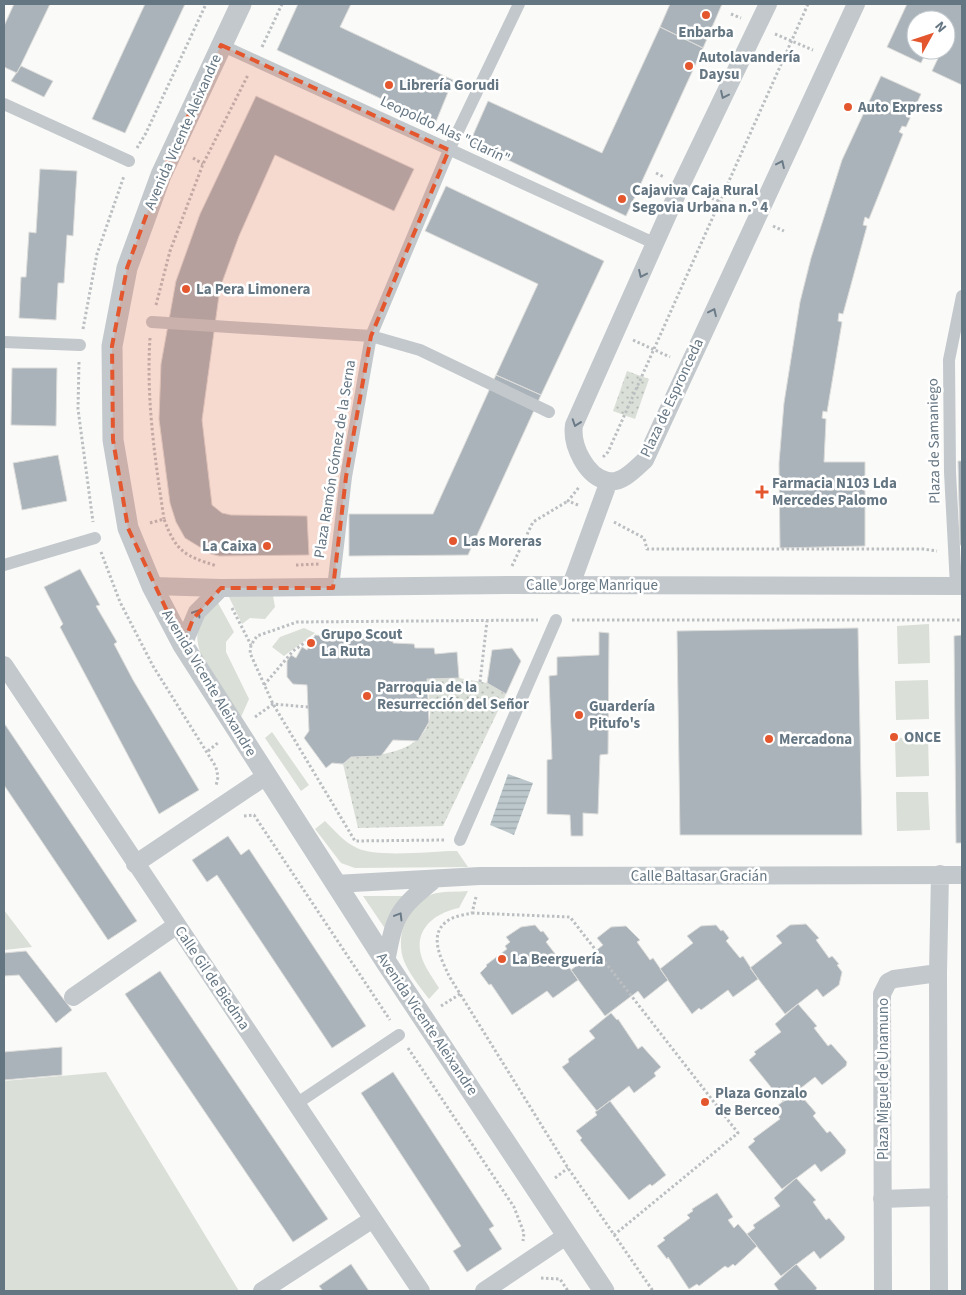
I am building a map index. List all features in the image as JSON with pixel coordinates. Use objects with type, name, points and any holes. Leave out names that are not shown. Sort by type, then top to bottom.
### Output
[{"type":"street","name":"Avenida Vicente Aleixandre","points":[[241,4],[161,175],[127,268],[112,346],[113,440],[128,528],[152,586],[183,645],[335,884],[604,1291]]},
{"type":"street","name":"Plaza Ramón Gómez de la Serna","points":[[333,588],[346,477],[371,336],[449,150],[520,4]]},
{"type":"street","points":[[571,585],[609,481],[592,470],[581,458],[574,443],[574,425],[768,4]]},
{"type":"street","name":"Plaza de Espronceda","points":[[609,481],[619,480],[645,460],[856,4]]},
{"type":"street","name":"Leopoldo Alas \"Clarín\"","points":[[221,45],[258,55],[449,150],[656,244]]},
{"type":"street","points":[[4,104],[129,161]]},
{"type":"street","name":"Plaza de Samaniego","points":[[959,586],[950,472],[949,360],[962,296]]},
{"type":"street","points":[[152,322],[371,336],[420,350],[549,412]]},
{"type":"street","points":[[4,342],[80,345]]},
{"type":"street","points":[[4,565],[95,538]]},
{"type":"street","name":"Calle Jorge Manrique","points":[[152,586],[333,588],[571,585],[959,586]]},
{"type":"street","points":[[183,645],[197,612],[221,588]]},
{"type":"street","points":[[460,840],[556,620]]},
{"type":"street","name":"Calle Gil de Biedma","points":[[4,665],[421,1291]]},
{"type":"street","points":[[135,864],[266,776]]},
{"type":"street","points":[[940,874],[938,973],[940,1291]]},
{"type":"street","name":"Calle Baltasar Gracián","points":[[335,884],[480,876],[962,875]]},
{"type":"street","points":[[386,962],[397,916],[415,896],[435,879]]},
{"type":"street","points":[[73,997],[177,925]]},
{"type":"street","name":"Plaza Miguel de Unamuno","points":[[883,1291],[882,994],[888,982],[894,979],[938,973]]},
{"type":"street","points":[[296,1104],[399,1035]]},
{"type":"street","points":[[882,1199],[939,1197]]},
{"type":"street","points":[[262,1291],[373,1219]]},
{"type":"street","points":[[484,1291],[566,1236]]},
{"type":"path","points":[[95,538],[78,409],[80,345],[97,254],[129,161],[146,133],[206,4]]},
{"type":"path","points":[[220,567],[184,555],[170,535],[164,519],[151,430],[148,362],[152,322],[170,251],[203,164],[282,4]]},
{"type":"path","points":[[601,460],[608,452],[808,4]]},
{"type":"path","points":[[771,32],[817,52]]},
{"type":"path","points":[[693,190],[743,212]]},
{"type":"path","points":[[625,336],[672,358]]},
{"type":"path","points":[[509,572],[533,522],[568,501],[580,486]]},
{"type":"path","points":[[568,501],[584,508]]},
{"type":"path","points":[[128,528],[164,519]]},
{"type":"path","points":[[608,520],[644,538],[647,550],[923,549],[955,554]]},
{"type":"path","points":[[287,565],[335,564]]},
{"type":"path","points":[[480,682],[487,620]]},
{"type":"path","points":[[460,840],[355,841],[273,704],[250,653],[251,645],[257,636],[297,622],[962,620]]},
{"type":"path","points":[[264,685],[292,651],[307,641],[311,643]]},
{"type":"path","points":[[273,704],[308,707]]},
{"type":"path","points":[[472,913],[480,876]]},
{"type":"path","points":[[614,1235],[738,1133],[570,918],[472,913],[445,922],[439,932],[437,944],[449,976],[568,1168],[652,1291]]},
{"type":"path","points":[[399,1035],[514,1207],[524,1233],[519,1256],[535,1278],[560,1278],[568,1291]]},
{"type":"highlighted area","points":[[221,45],[449,150],[371,336],[346,477],[333,588],[221,588],[193,619],[183,645],[128,528],[113,440],[112,346],[127,268],[161,175]]},
{"type":"shaded area","points":[[627,371],[649,379],[635,419],[613,411]]},
{"type":"shaded area","points":[[273,596],[275,607],[265,619],[250,618],[242,624],[229,597]]},
{"type":"shaded area","points":[[217,601],[234,632],[226,642],[226,652],[249,699],[241,717],[201,655],[198,646],[199,625]]},
{"type":"shaded area","points":[[929,624],[930,663],[898,664],[897,626]]},
{"type":"shaded area","points":[[304,628],[315,633],[284,656],[272,647],[280,637]]},
{"type":"shaded area","points":[[459,678],[487,683],[506,694],[443,826],[358,828],[343,764],[351,757],[385,754],[396,751],[416,740],[424,732],[430,717],[427,679]]},
{"type":"shaded area","points":[[928,680],[929,719],[896,720],[895,681]]},
{"type":"shaded area","points":[[272,732],[309,785],[301,791],[265,738]]},
{"type":"shaded area","points":[[928,737],[929,776],[896,777],[895,738]]},
{"type":"shaded area","points":[[508,774],[533,783],[514,835],[490,825]]},
{"type":"shaded area","points":[[896,792],[928,792],[930,830],[897,831]]},
{"type":"shaded area","points":[[325,821],[348,843],[366,851],[406,853],[457,851],[468,867],[355,868],[341,863],[315,829]]},
{"type":"shaded area","points":[[468,891],[459,908],[433,919],[422,933],[420,951],[423,961],[439,988],[429,999],[412,976],[401,951],[401,940],[406,920],[419,902],[427,897],[441,892]]},
{"type":"shaded area","points":[[363,896],[403,896],[386,930]]},
{"type":"shaded area","points":[[4,910],[32,947],[4,950]]},
{"type":"shaded area","points":[[106,1072],[239,1291],[4,1291],[4,1081]]},
{"type":"building","points":[[14,4],[50,4],[17,73],[4,67],[4,26]]},
{"type":"building","points":[[145,4],[185,4],[125,133],[92,119]]},
{"type":"building","points":[[298,4],[351,4],[340,27],[453,80],[435,124],[277,50]]},
{"type":"building","points":[[670,4],[722,4],[703,48],[660,27]]},
{"type":"building","points":[[907,4],[962,4],[962,85],[932,71],[937,60],[956,60],[956,10],[906,10],[906,56],[887,47]]},
{"type":"building","points":[[660,27],[703,48],[626,216],[470,142],[488,101],[602,153]]},
{"type":"building","points":[[21,66],[53,81],[44,97],[11,81]]},
{"type":"building","points":[[881,76],[921,94],[906,127],[902,126],[899,132],[903,134],[869,219],[865,217],[863,225],[867,226],[843,314],[839,313],[838,321],[842,322],[827,412],[823,411],[822,418],[826,419],[824,462],[865,462],[865,546],[780,548],[779,463],[784,403],[800,302],[811,258],[842,160]]},
{"type":"building","points":[[256,96],[414,169],[394,211],[275,155],[239,236],[220,288],[202,420],[212,505],[222,513],[231,515],[307,516],[309,555],[219,556],[211,554],[185,538],[176,522],[170,503],[159,419],[161,364],[176,281],[200,214]]},
{"type":"building","points":[[40,169],[77,171],[73,236],[67,235],[64,283],[58,283],[56,320],[19,318],[21,277],[26,277],[29,232],[36,233]]},
{"type":"building","points":[[446,186],[604,261],[541,395],[496,375],[538,284],[425,231]]},
{"type":"building","points":[[12,368],[57,368],[56,426],[11,425]]},
{"type":"building","points":[[496,375],[541,395],[468,555],[349,556],[349,514],[433,514]]},
{"type":"building","points":[[58,455],[67,501],[22,510],[13,463]]},
{"type":"building","points":[[958,461],[962,461],[962,545],[960,545]]},
{"type":"building","points":[[80,569],[100,605],[96,606],[117,642],[114,644],[133,680],[199,790],[159,814],[60,627],[63,624],[44,587]]},
{"type":"building","name":"Mercadona","points":[[858,628],[862,835],[680,835],[677,631]]},
{"type":"building","name":"Guardería Pitufo's","points":[[599,632],[609,633],[608,754],[600,755],[598,814],[583,813],[583,836],[571,836],[570,815],[547,814],[547,760],[552,759],[549,676],[557,675],[557,657],[599,655]]},
{"type":"building","name":"Parroquia de la Resurrección del Señor","points":[[337,633],[372,634],[371,638],[393,639],[393,643],[414,644],[415,648],[434,648],[435,654],[457,652],[459,678],[427,679],[429,722],[418,741],[393,740],[381,756],[351,757],[343,764],[332,763],[326,768],[304,738],[309,731],[307,685],[293,684],[287,677],[287,661],[291,655],[296,658],[302,647],[307,650],[315,635],[336,637]]},
{"type":"building","points":[[962,635],[962,843],[956,843],[954,636]]},
{"type":"building","points":[[512,648],[521,661],[506,694],[487,683],[492,650]]},
{"type":"building","points":[[4,723],[137,921],[108,940],[4,785]]},
{"type":"building","points":[[228,836],[241,855],[249,849],[366,1026],[332,1048],[217,875],[207,882],[192,860]]},
{"type":"building","points":[[806,924],[819,938],[816,940],[829,958],[832,956],[839,964],[837,965],[842,972],[839,985],[823,997],[817,989],[785,1014],[750,968],[782,943],[776,936],[790,925]]},
{"type":"building","points":[[535,925],[541,932],[543,931],[549,939],[546,942],[559,959],[562,957],[578,980],[553,998],[547,991],[512,1015],[491,984],[489,985],[480,973],[486,965],[507,949],[505,946],[510,942],[506,937],[521,927]]},
{"type":"building","points":[[716,925],[721,931],[723,930],[729,938],[726,941],[740,958],[743,956],[758,979],[733,997],[728,990],[701,1010],[699,1008],[692,1014],[660,969],[693,943],[687,936],[701,926]]},
{"type":"building","points":[[626,926],[640,940],[637,942],[650,960],[653,958],[668,980],[644,999],[638,991],[605,1016],[571,970],[603,945],[597,938],[611,927]]},
{"type":"building","points":[[26,951],[72,1010],[56,1023],[19,975],[4,976],[4,953]]},
{"type":"building","points":[[160,971],[328,1219],[293,1242],[125,994]]},
{"type":"building","points":[[798,1004],[817,1026],[814,1028],[828,1046],[831,1044],[847,1062],[846,1066],[822,1085],[815,1077],[783,1102],[749,1060],[756,1054],[754,1052],[781,1032],[775,1024]]},
{"type":"building","points":[[611,1013],[618,1019],[638,1049],[642,1046],[661,1067],[654,1073],[656,1076],[634,1093],[629,1086],[597,1111],[562,1067],[569,1062],[568,1059],[595,1038],[589,1031]]},
{"type":"building","points":[[62,1047],[62,1075],[4,1080],[4,1052]]},
{"type":"building","points":[[393,1072],[494,1226],[489,1229],[502,1249],[467,1272],[453,1251],[461,1246],[361,1093]]},
{"type":"building","points":[[797,1091],[816,1113],[813,1116],[827,1133],[830,1131],[846,1150],[845,1154],[821,1172],[815,1164],[782,1189],[748,1147],[755,1141],[753,1139],[780,1119],[773,1109]]},
{"type":"building","points":[[610,1101],[666,1175],[652,1186],[650,1184],[629,1200],[580,1140],[582,1138],[576,1131],[597,1115],[595,1112]]},
{"type":"building","points":[[796,1178],[816,1200],[813,1202],[826,1220],[829,1218],[845,1237],[844,1240],[820,1259],[814,1251],[781,1276],[747,1234],[755,1228],[753,1225],[780,1206],[774,1198]]},
{"type":"building","points":[[717,1193],[733,1217],[728,1220],[734,1228],[738,1224],[757,1246],[735,1266],[733,1264],[728,1268],[725,1266],[699,1286],[697,1284],[689,1289],[668,1257],[667,1259],[657,1246],[665,1240],[663,1238],[690,1218],[687,1215],[693,1211],[692,1209]]},
{"type":"building","points":[[351,1264],[369,1291],[323,1291],[319,1286]]},
{"type":"building","points":[[796,1264],[817,1288],[815,1291],[779,1291],[774,1284]]},
{"type":"place","name":"Enbarba","points":[[706,15]]},
{"type":"place","name":"Autolavandería Daysu","points":[[689,66]]},
{"type":"place","name":"Librería Gorudi","points":[[389,85]]},
{"type":"place","name":"Auto Express","points":[[848,107]]},
{"type":"place","name":"Cajaviva Caja Rural Segovia Urbana n.º 4","points":[[622,199]]},
{"type":"place","name":"La Pera Limonera","points":[[186,289]]},
{"type":"place","name":"Farmacia N103 Lda Mercedes Palomo","points":[[762,492]]},
{"type":"place","name":"Las Moreras","points":[[453,541]]},
{"type":"place","name":"La Caixa","points":[[267,546]]},
{"type":"place","name":"Grupo Scout La Ruta","points":[[311,643]]},
{"type":"place","name":"Parroquia de la Resurrección del Señor","points":[[367,696]]},
{"type":"place","name":"Guardería Pitufo's","points":[[579,715]]},
{"type":"place","name":"ONCE","points":[[894,737]]},
{"type":"place","name":"Mercadona","points":[[769,739]]},
{"type":"place","name":"La Beerguería","points":[[502,959]]},
{"type":"place","name":"Plaza Gonzalo de Berceo","points":[[705,1102]]}]
